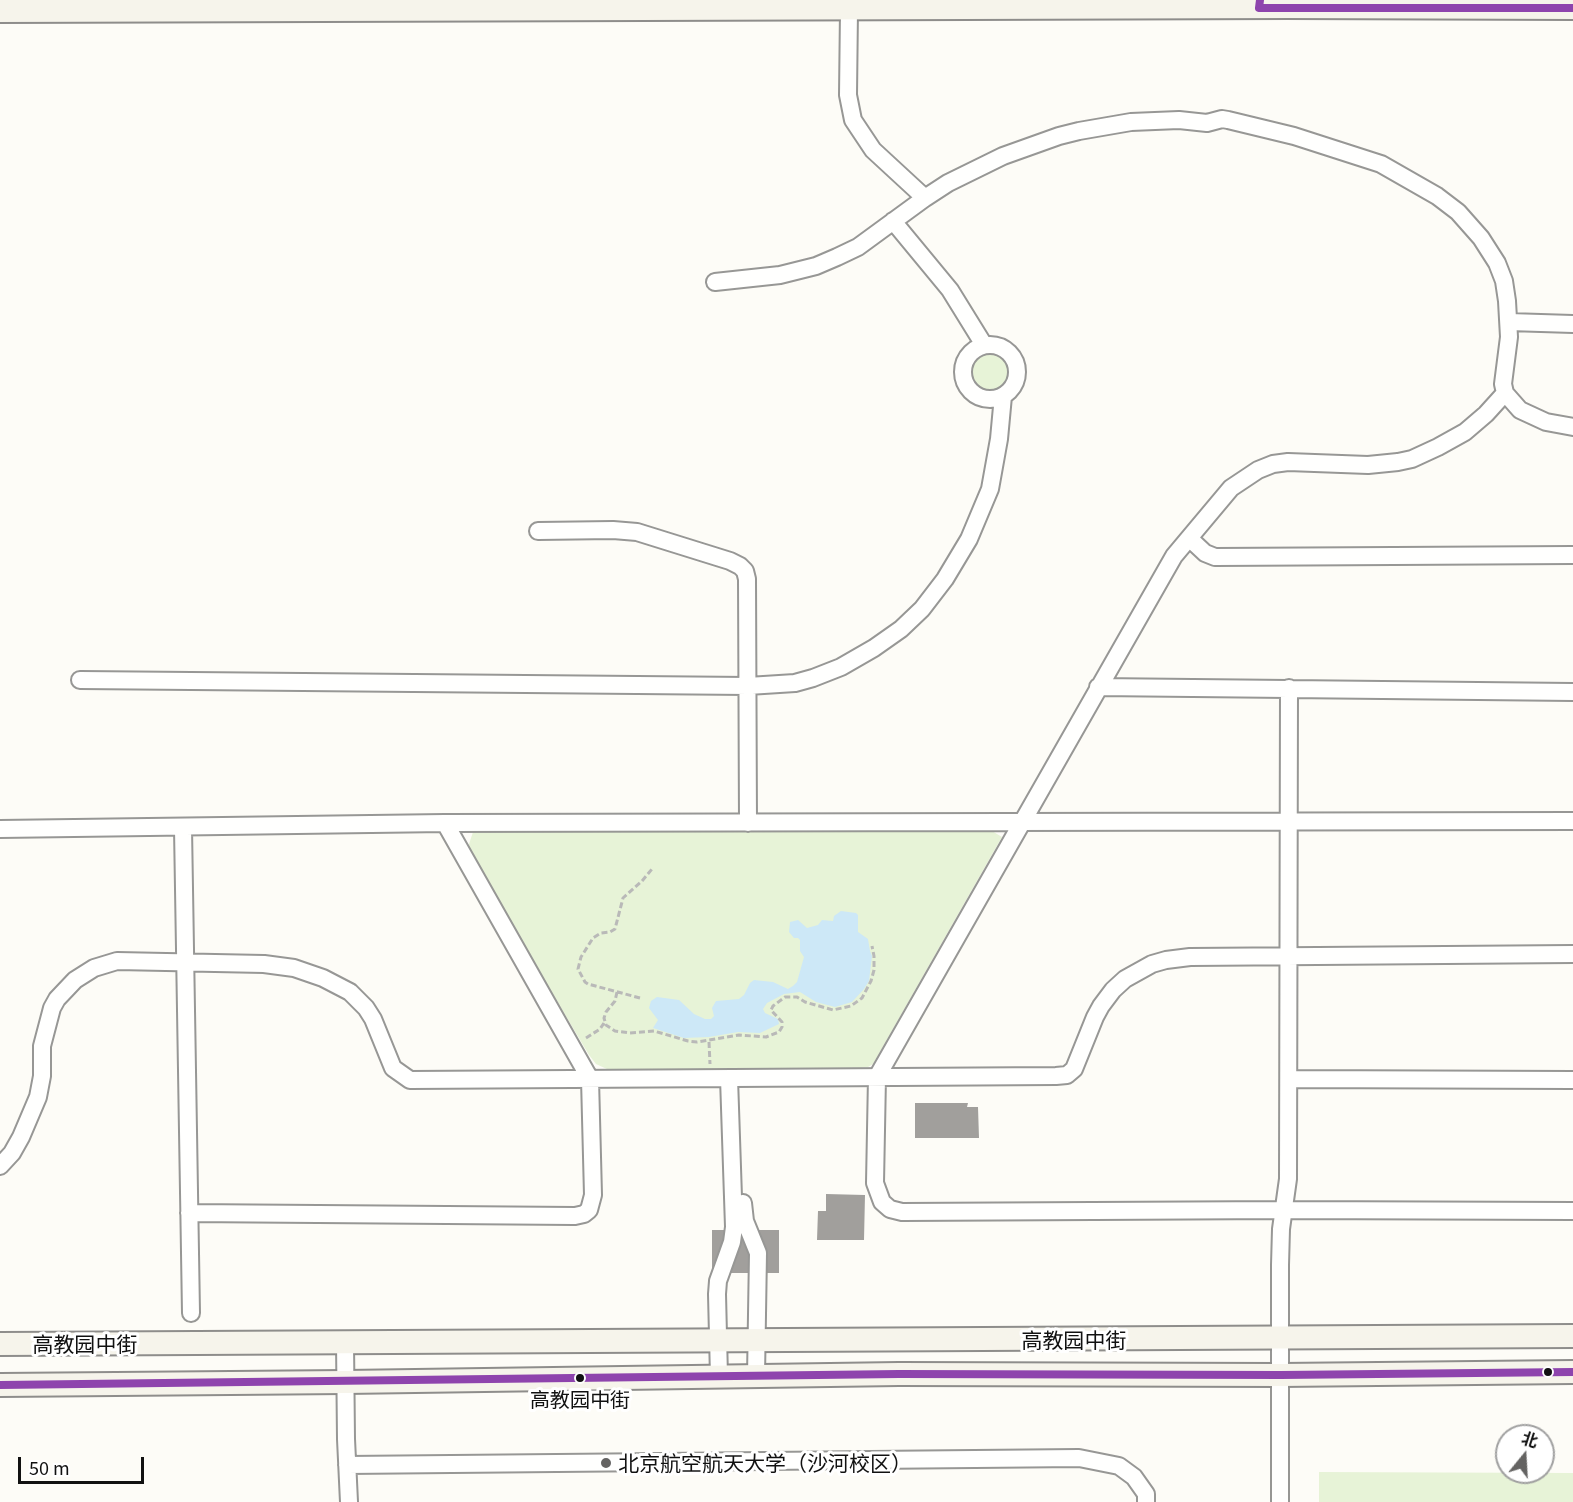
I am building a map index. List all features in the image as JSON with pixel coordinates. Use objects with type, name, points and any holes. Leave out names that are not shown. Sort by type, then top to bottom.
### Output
[{"type":"main road","points":[[0,11],[849,10],[1259,4],[1573,8]]},
{"type":"main road","name":"高教园中街","points":[[0,1344],[1573,1336]]},
{"type":"main road","name":"高教园中街","points":[[0,1385],[899,1374],[1281,1375],[1573,1372]]},
{"type":"street","points":[[849,10],[848,95],[853,120],[873,150],[925,198]]},
{"type":"street","points":[[715,282],[769,277],[816,266],[858,247],[948,183],[1003,156],[1079,131],[1117,124],[1165,120],[1200,123],[1222,119],[1294,136],[1372,161],[1401,175],[1444,201],[1472,225],[1497,263],[1504,281],[1509,322],[1509,349],[1503,384],[1505,393],[1520,410],[1546,422],[1573,427]]},
{"type":"street","points":[[893,221],[950,290],[984,345]]},
{"type":"street","points":[[1509,322],[1573,324]]},
{"type":"street","points":[[984,345],[997,345],[1005,349],[1012,355],[1018,373],[1016,382],[1010,390],[994,399],[976,396],[964,383],[963,366],[966,358],[971,351],[984,345]]},
{"type":"street","points":[[1505,393],[1478,422],[1465,432],[1412,459],[1368,465],[1288,462],[1273,464],[1258,470],[1231,488],[1189,538],[1164,571],[877,1077],[874,1183],[882,1202],[896,1211],[1573,1211]]},
{"type":"street","points":[[80,680],[748,686],[795,683],[841,667],[874,648],[901,629],[922,609],[945,579],[962,551],[985,504],[994,471],[1003,396]]},
{"type":"street","points":[[538,531],[630,531],[740,566],[745,571],[747,579],[748,823]]},
{"type":"street","points":[[1189,538],[1205,553],[1215,557],[1573,555]]},
{"type":"street","points":[[1098,687],[1573,692]]},
{"type":"street","points":[[1280,1502],[1280,1265],[1288,1179],[1289,688]]},
{"type":"street","points":[[0,829],[445,824],[1573,820]]},
{"type":"street","points":[[189,1213],[575,1216],[589,1210],[593,1195],[590,1079],[445,824]]},
{"type":"street","points":[[183,828],[191,1313]]},
{"type":"street","points":[[0,1166],[12,1153],[21,1137],[38,1097],[42,1076],[42,1046],[52,1008],[66,988],[75,980],[94,968],[117,961],[278,965],[331,981],[350,992],[366,1008],[373,1018],[393,1068],[410,1080],[1056,1077],[1067,1075],[1077,1064],[1101,1006],[1125,979],[1146,967],[1166,960],[1190,957],[1573,954]]},
{"type":"street","points":[[727,1078],[743,1213],[758,1253],[756,1376]]},
{"type":"street","points":[[719,1377],[718,1281],[732,1242],[734,1227],[727,1078]]},
{"type":"street","points":[[1289,1079],[1573,1080]]},
{"type":"street","points":[[345,1342],[349,1502]]},
{"type":"street","points":[[347,1465],[1079,1458],[1119,1466],[1134,1477],[1146,1494],[1146,1502]]},
{"type":"path","points":[[640,998],[606,990],[585,982],[578,970],[580,960],[593,938],[615,929],[623,898],[652,869]]},
{"type":"path","points":[[604,1023],[615,1031],[630,1033],[654,1031],[688,1041],[709,1042],[739,1035],[766,1038],[779,1032],[782,1027],[782,1022],[773,1013],[772,1008],[785,997],[796,998],[833,1010],[851,1006],[862,998],[872,981],[874,956],[872,946]]},
{"type":"path","points":[[572,1048],[600,1029],[606,1012],[615,1001],[617,992]]},
{"type":"path","points":[[709,1042],[727,1078]]},
{"type":"green space","points":[[989,353],[1002,359],[1008,372],[1002,385],[989,391],[976,385],[970,372],[976,359]]},
{"type":"green space","points":[[482,829],[992,831],[1002,837],[873,1064],[868,1067],[853,1069],[609,1070],[596,1064],[589,1055],[467,850],[473,832]]},
{"type":"green space","points":[[1319,1472],[1495,1473],[1495,1484],[1555,1484],[1555,1473],[1573,1473],[1573,1502],[1319,1502]]},
{"type":"water","points":[[841,911],[858,915],[858,932],[868,939],[872,956],[869,981],[852,1002],[835,1007],[816,1002],[800,992],[784,994],[767,1003],[763,1009],[765,1013],[778,1019],[779,1024],[760,1033],[738,1032],[684,1038],[653,1028],[658,1020],[649,1008],[651,1001],[657,997],[679,1000],[694,1014],[711,1019],[714,1016],[712,1008],[716,1001],[739,999],[754,980],[773,982],[788,989],[793,986],[797,982],[804,957],[800,951],[800,940],[794,938],[789,932],[790,922],[798,920],[807,928],[818,925],[822,920],[833,921],[834,916]]},
{"type":"building","points":[[915,1103],[968,1103],[967,1107],[978,1107],[979,1138],[915,1138]]},
{"type":"building","points":[[826,1194],[865,1195],[864,1240],[817,1240],[818,1211],[826,1211]]},
{"type":"building","points":[[712,1230],[779,1230],[779,1273],[712,1273]]},
{"type":"transit line","points":[[1260,0],[1259,8],[1573,8]]},
{"type":"transit line","points":[[0,1385],[899,1374],[1281,1375],[1573,1372]]},
{"type":"place","name":"高教园中街","points":[[580,1378]]},
{"type":"place","name":"北京航空航天大学（沙河校区）","points":[[606,1463]]}]
